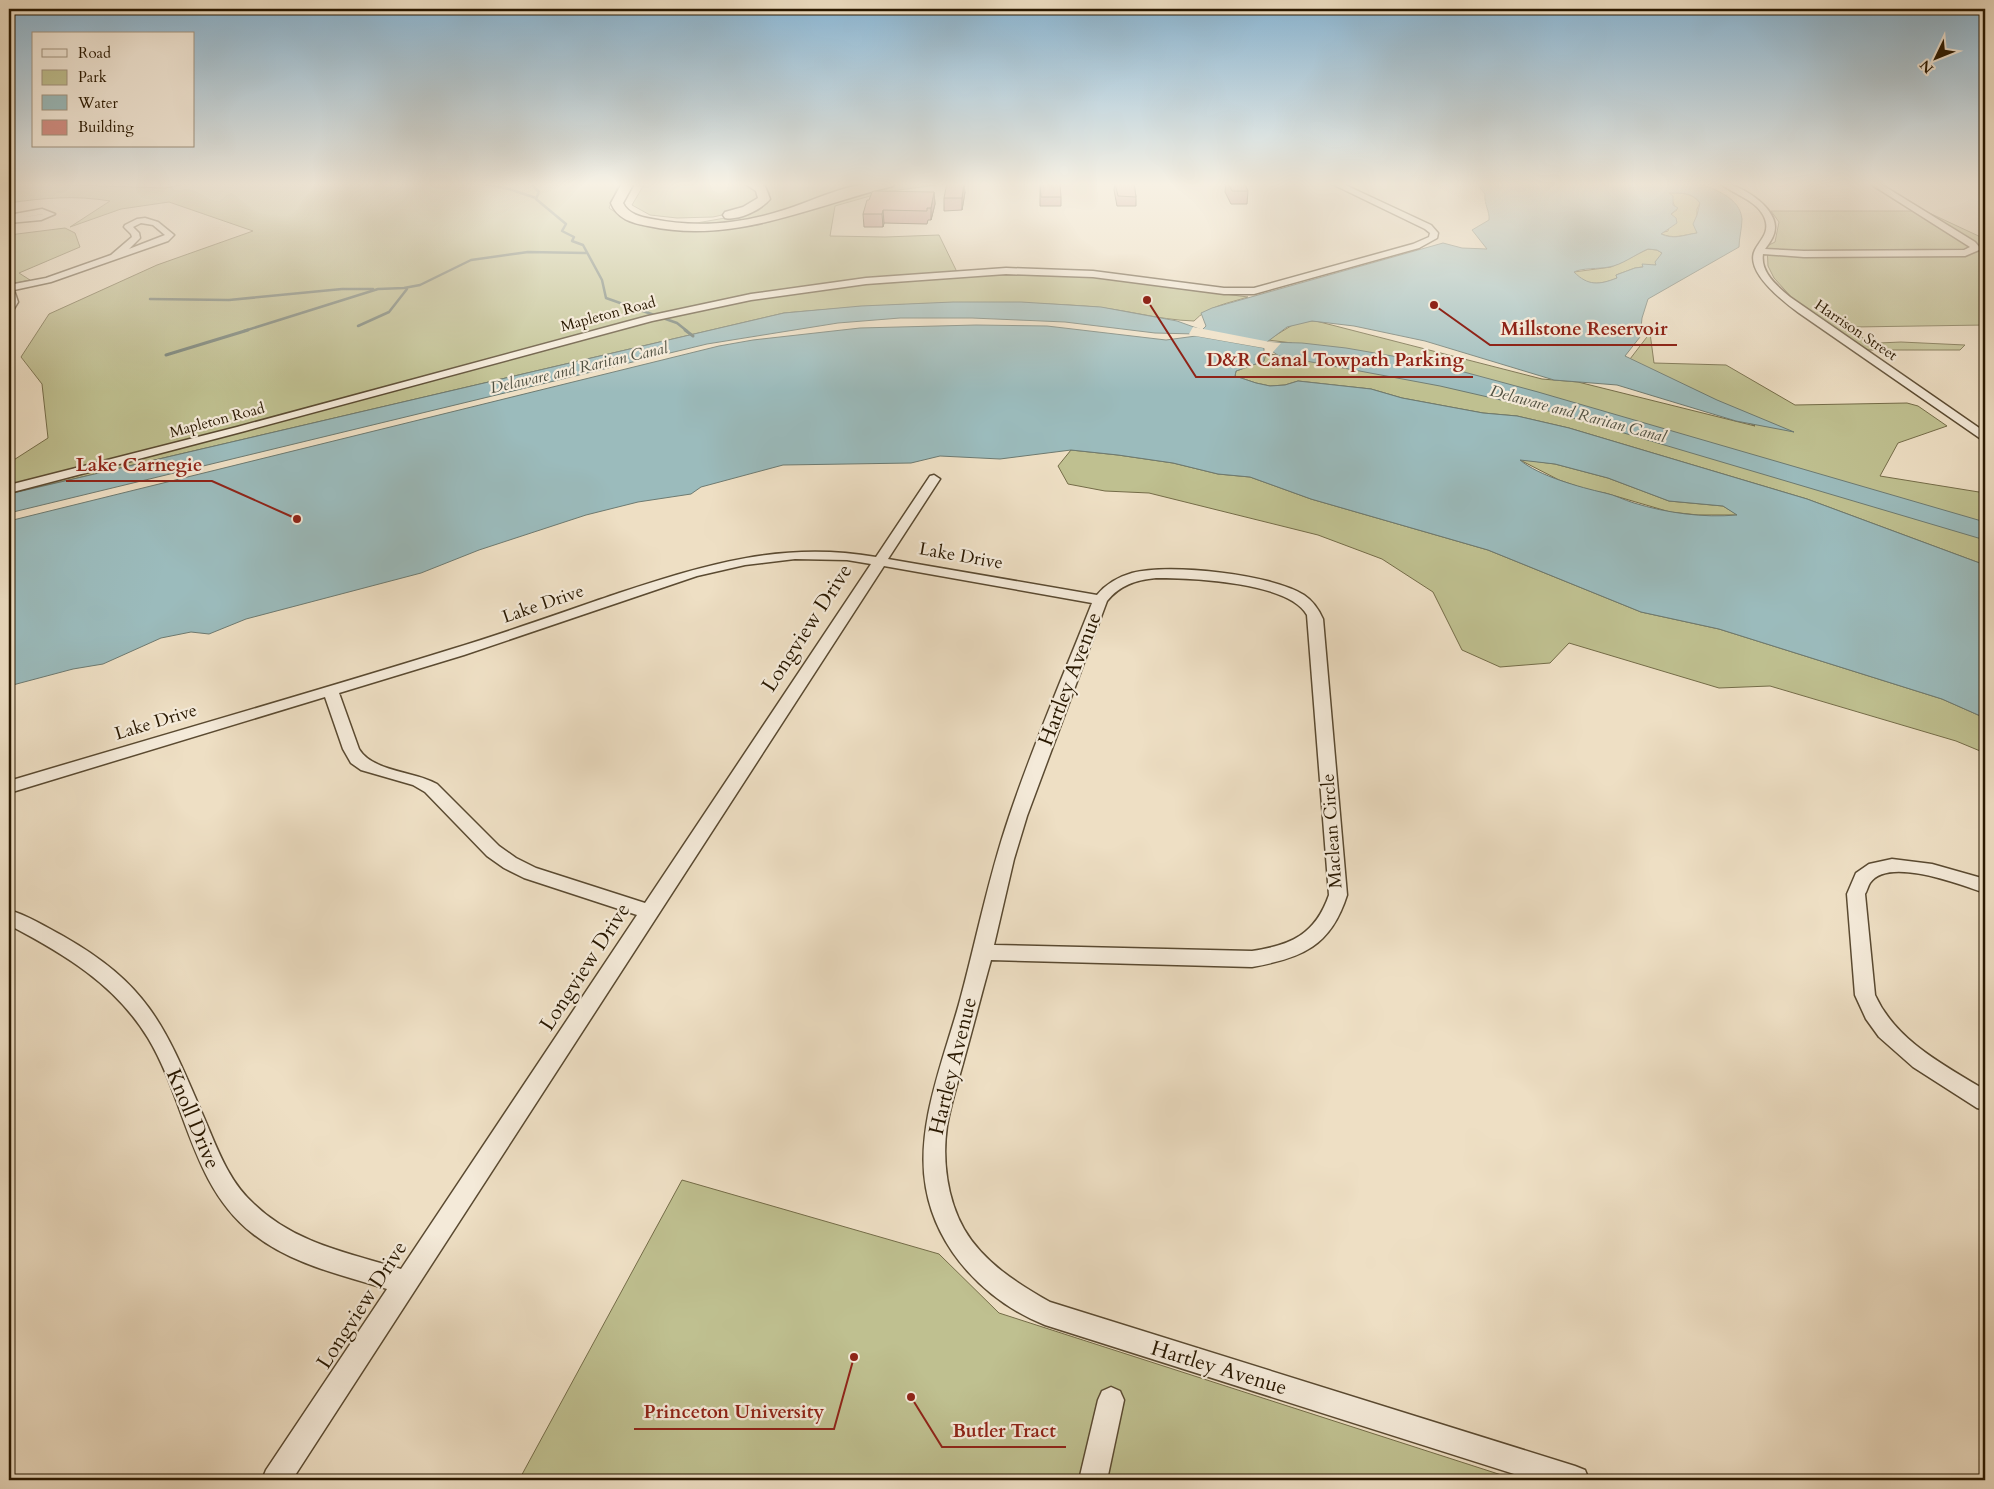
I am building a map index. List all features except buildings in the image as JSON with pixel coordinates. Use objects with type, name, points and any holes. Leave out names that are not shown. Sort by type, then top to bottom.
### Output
[{"type":"street","points":[[115,256],[119,252]]},
{"type":"street","points":[[9,310],[13,302],[9,288],[48,280],[125,252]]},
{"type":"street","name":"Mapleton Road","points":[[9,489],[241,429],[668,313],[751,297],[808,288],[984,272],[1075,272],[1224,290],[1254,291],[1394,252]]},
{"type":"street","name":"Harrison Street","points":[[1759,252],[1758,261],[1765,275],[1790,303],[1985,437]]},
{"type":"street","points":[[1768,252],[1798,254],[1966,252]]},
{"type":"street","name":"Longview Drive","points":[[276,1480],[934,479]]},
{"type":"street","name":"Lake Drive","points":[[9,786],[459,652],[719,566],[795,555],[847,556],[1100,600]]},
{"type":"street","name":"Maclean Circle","points":[[983,952],[1252,959],[1281,954],[1311,940],[1324,928],[1334,912],[1338,894],[1316,619],[1313,611],[1295,595],[1269,586],[1171,572],[1154,573]]},
{"type":"street","name":"Hartley Avenue","points":[[1154,573],[1126,579],[1111,588],[1100,600],[1018,816],[1005,859],[983,952],[936,1126],[932,1153],[934,1175],[939,1201],[951,1229],[966,1253],[985,1275],[1014,1297],[1045,1313],[1575,1480]]},
{"type":"street","points":[[330,691],[351,750],[357,759],[367,766],[419,781],[431,788],[493,851],[510,863],[530,872],[650,912]]},
{"type":"street","points":[[1985,886],[1923,868],[1887,866],[1873,870],[1863,876],[1858,884],[1856,894],[1865,995],[1873,1013],[1886,1031],[1920,1062],[1985,1101]]},
{"type":"street","name":"Knoll Drive","points":[[9,917],[90,961],[116,982],[138,1006],[156,1033],[220,1181],[244,1211],[269,1232],[304,1250],[405,1282]]},
{"type":"street","points":[[1094,1480],[1111,1400]]},
{"type":"green space","points":[[9,252],[67,252],[19,273],[30,280],[16,283],[9,277]]},
{"type":"green space","points":[[192,252],[948,252],[957,272],[975,275],[1083,276],[1248,297],[1212,308],[1194,321],[1166,319],[1098,307],[1009,303],[896,305],[784,313],[9,494],[9,463],[48,438],[42,384],[21,357],[49,314],[157,265]]},
{"type":"green space","points":[[1641,252],[1662,253],[1656,265],[1635,268],[1616,275],[1617,278],[1600,283],[1583,281],[1574,272],[1611,267]]},
{"type":"green space","points":[[1767,252],[1985,252],[1985,325],[1854,327],[1851,331],[1854,335],[1879,343],[1901,342],[1965,345],[1960,350],[1863,350],[1794,300],[1774,278],[1768,266]]},
{"type":"green space","points":[[1299,321],[1316,321],[1542,379],[1578,382],[1755,426],[1630,359],[1650,333],[1654,363],[1726,365],[1795,405],[1907,403],[1918,406],[1947,426],[1898,443],[1880,476],[1985,493],[1985,565],[1807,499],[1569,428],[1517,416],[1483,413],[1402,398],[1371,389],[1298,381],[1285,385],[1270,386],[1235,376],[1236,371],[1264,361],[1266,354],[1283,355],[1292,343],[1268,340]]},
{"type":"green space","points":[[1071,450],[1173,463],[1218,474],[1250,477],[1311,499],[1488,550],[1641,612],[1719,629],[1942,699],[1985,718],[1985,753],[1956,741],[1770,686],[1719,688],[1569,643],[1550,663],[1500,667],[1462,650],[1433,592],[1382,559],[1318,535],[1149,493],[1105,491],[1068,484],[1058,466]]},
{"type":"green space","points":[[1518,459],[1555,464],[1608,478],[1669,501],[1723,506],[1738,515],[1698,515],[1670,512],[1605,493],[1588,490],[1559,480]]},
{"type":"green space","points":[[682,1180],[939,1254],[999,1313],[1517,1480],[519,1480]]},
{"type":"water","name":"Delaware and Raritan Canal","points":[[1409,252],[1642,252],[1614,266],[1574,272],[1584,280],[1599,283],[1617,278],[1616,275],[1635,268],[1643,267],[1642,264],[1656,265],[1655,262],[1661,252],[1729,252],[1648,299],[1642,318],[1640,337],[1625,356],[1717,400],[1794,432],[1736,421],[1617,385],[1554,380],[1425,341],[1354,326],[1312,321],[1287,327],[1267,342],[1302,343],[1346,348],[1427,362],[1538,392],[1985,522],[1985,540],[1553,412],[1440,386],[1279,356],[1266,347],[1196,334],[1155,333],[1065,322],[972,318],[900,318],[838,323],[707,344],[9,513],[9,494],[784,313],[861,306],[953,302],[1021,302],[1101,307],[1177,321],[1202,330],[1206,326],[1201,313],[1212,308]]},
{"type":"water","points":[[976,325],[1047,326],[1166,340],[1196,336],[1264,348],[1264,361],[1236,371],[1235,376],[1270,386],[1285,385],[1298,381],[1371,389],[1402,398],[1483,413],[1517,416],[1569,428],[1807,499],[1985,565],[1985,718],[1942,699],[1719,629],[1641,612],[1488,550],[1311,499],[1250,477],[1218,474],[1173,463],[1071,450],[1000,459],[940,456],[911,463],[783,465],[701,487],[691,494],[638,502],[586,515],[479,550],[421,573],[246,619],[209,634],[191,632],[161,638],[103,664],[73,669],[9,686],[9,521],[719,346],[753,340],[860,328]],"holes":[[[1520,460],[1555,464],[1608,478],[1669,501],[1723,506],[1737,515],[1698,515],[1647,507],[1560,480],[1538,471]]]},
{"type":"pier","points":[[1193,327],[1281,343],[1273,352],[1269,352],[1264,348],[1190,335]]},
{"type":"waterway","points":[[244,331],[378,289],[420,285],[471,260],[525,252]]},
{"type":"waterway","points":[[556,252],[586,253]]},
{"type":"waterway","points":[[587,252],[602,280],[606,298],[677,323],[687,331]]},
{"type":"waterway","points":[[150,299],[229,300],[342,289],[373,289]]},
{"type":"waterway","points":[[358,326],[389,312],[407,289]]},
{"type":"waterway","points":[[166,355],[248,330]]},
{"type":"waterway","points":[[685,330],[693,336]]},
{"type":"place","name":"D&R Canal Towpath Parking","points":[[1147,300]]},
{"type":"place","name":"Millstone Reservoir","points":[[1434,305]]},
{"type":"place","name":"Lake Carnegie","points":[[297,519]]},
{"type":"place","name":"Princeton University","points":[[854,1357]]},
{"type":"place","name":"Butler Tract","points":[[911,1397]]}]
